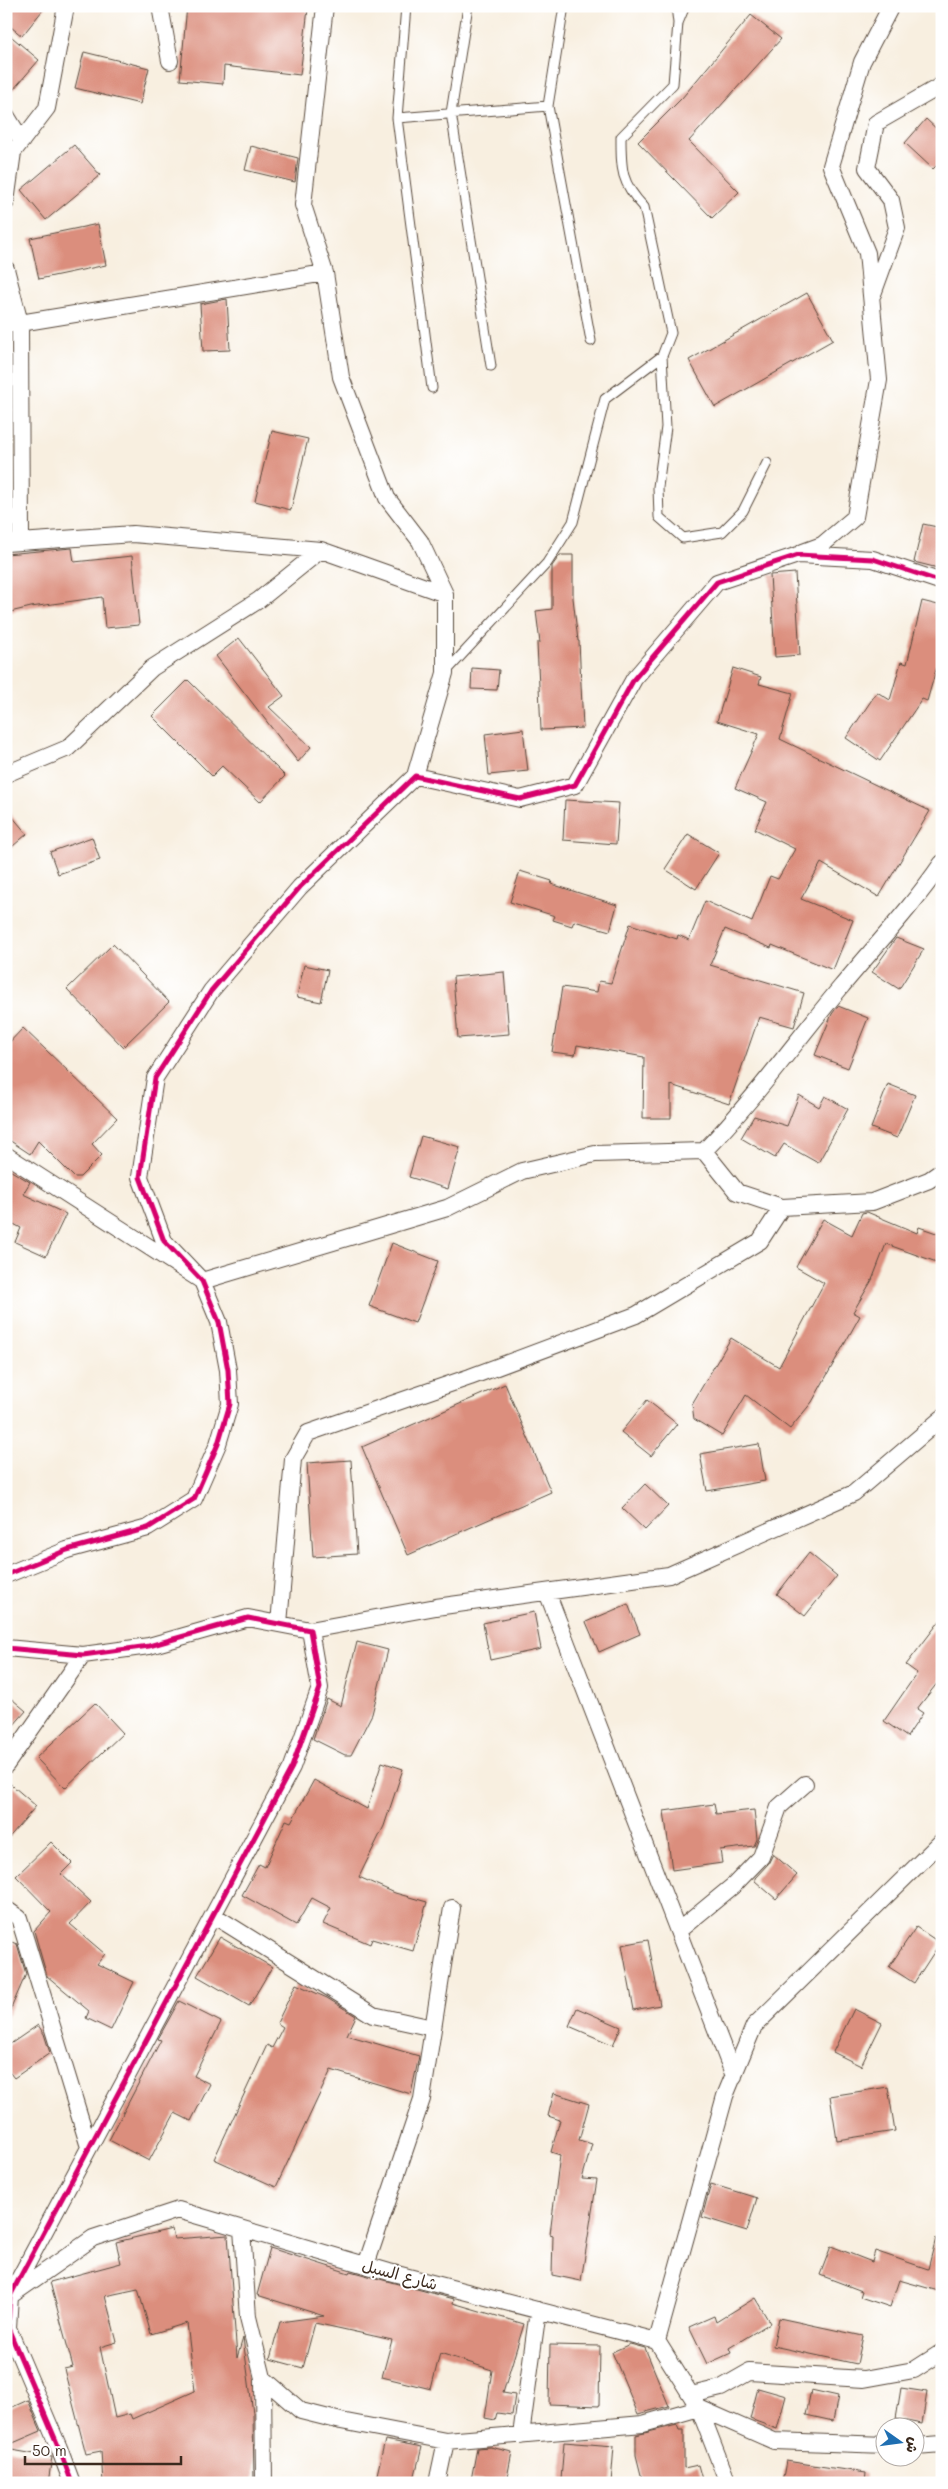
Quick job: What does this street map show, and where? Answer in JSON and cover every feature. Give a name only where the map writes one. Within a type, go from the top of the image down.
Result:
[{"type":"street","points":[[6,202],[13,152],[47,108],[66,6]]},
{"type":"street","points":[[160,6],[170,61]]},
{"type":"street","points":[[6,1575],[67,1550],[148,1528],[194,1499],[218,1444],[230,1404],[228,1370],[219,1322],[202,1281],[164,1241],[140,1178],[155,1078],[211,991],[300,887],[415,776],[445,673],[445,594],[420,541],[387,498],[340,377],[325,273],[303,205],[325,6]]},
{"type":"street","points":[[415,776],[520,799],[574,785],[634,679],[717,582],[822,545],[855,517],[878,380],[867,253],[832,166],[862,62],[891,6]]},
{"type":"street","points":[[871,299],[897,228],[891,200],[867,168],[876,123],[942,85]]},
{"type":"street","points":[[6,115],[22,141]]},
{"type":"street","points":[[6,269],[13,323],[14,542],[133,534],[320,550],[445,594]]},
{"type":"street","points":[[13,323],[325,273]]},
{"type":"street","points":[[6,774],[68,748],[152,668],[259,600],[320,550]]},
{"type":"street","points":[[717,582],[798,555],[873,559],[942,582]]},
{"type":"street","points":[[6,1155],[202,1281],[447,1208],[522,1171],[595,1154],[704,1150],[734,1120],[840,988],[924,890],[942,863]]},
{"type":"street","points":[[704,1150],[737,1192],[782,1207],[872,1202],[930,1180],[942,1172]]},
{"type":"street","points":[[279,1624],[293,1460],[308,1433],[470,1377],[636,1314],[760,1241],[782,1207]]},
{"type":"street","points":[[6,1648],[83,1655],[149,1646],[248,1618],[310,1630],[436,1607],[669,1576],[854,1492],[942,1418]]},
{"type":"street","points":[[547,1592],[734,2076]]},
{"type":"street","points":[[72,2483],[8,2328],[8,2296],[292,1767],[320,1688],[310,1630]]},
{"type":"street","points":[[6,1765],[83,1655]]},
{"type":"street","points":[[678,1931],[734,1885],[761,1857],[779,1807],[805,1784]]},
{"type":"street","points":[[728,2483],[695,2402],[658,2341],[725,2096],[754,2026],[942,1841]]},
{"type":"street","points":[[366,2265],[422,2100],[452,1908]]},
{"type":"street","points":[[6,1909],[20,1918],[89,2147]]},
{"type":"street","points":[[213,1916],[373,2015],[433,2028]]},
{"type":"street","name":"شارع السبل","points":[[8,2296],[94,2238],[178,2210],[366,2265],[658,2341]]},
{"type":"street","points":[[242,2229],[248,2317],[263,2378],[264,2483]]},
{"type":"street","points":[[521,2435],[538,2310]]},
{"type":"street","points":[[263,2378],[301,2411],[341,2421],[446,2441],[643,2424],[695,2402],[749,2372],[864,2379],[914,2370],[942,2352]]},
{"type":"street","points":[[695,2402],[774,2441],[876,2445]]},
{"type":"street","points":[[436,2483],[446,2441]]},
{"type":"street","points":[[926,2445],[942,2444]]},
{"type":"lane","points":[[406,6],[397,118],[432,388]]},
{"type":"lane","points":[[468,6],[451,113],[491,366]]},
{"type":"lane","points":[[564,6],[548,106],[591,341]]},
{"type":"lane","points":[[676,6],[678,23],[673,84],[621,137],[621,170],[632,194],[644,208],[671,333],[662,356],[666,427],[658,486],[659,518],[682,538],[722,532],[742,511],[768,463]]},
{"type":"lane","points":[[678,23],[685,6]]},
{"type":"lane","points":[[397,118],[548,106]]},
{"type":"lane","points":[[445,673],[547,563],[573,522],[605,399],[662,356]]},
{"type":"building","points":[[6,6],[46,6],[22,36],[6,23]]},
{"type":"building","points":[[187,6],[289,6],[308,9],[300,75],[224,66],[223,84],[180,80]]},
{"type":"building","points":[[751,15],[781,39],[689,141],[739,192],[712,218],[638,142],[682,98]]},
{"type":"building","points":[[6,32],[39,60],[6,98]]},
{"type":"building","points":[[84,52],[149,68],[140,104],[75,88]]},
{"type":"building","points":[[926,119],[942,134],[942,160],[933,169],[905,143]]},
{"type":"building","points":[[74,145],[100,175],[46,220],[21,190]]},
{"type":"building","points":[[251,146],[298,158],[295,182],[245,170]]},
{"type":"building","points":[[98,224],[106,265],[39,279],[30,238]]},
{"type":"building","points":[[807,293],[833,340],[715,407],[689,360]]},
{"type":"building","points":[[227,299],[230,350],[203,351],[200,304]]},
{"type":"building","points":[[272,431],[308,439],[291,510],[255,501]]},
{"type":"building","points":[[923,524],[942,528],[942,569],[914,562]]},
{"type":"building","points":[[72,548],[74,562],[132,556],[139,625],[105,628],[102,597],[31,607],[6,613],[6,554]]},
{"type":"building","points":[[560,555],[573,555],[573,598],[579,641],[583,728],[541,730],[537,643],[540,643],[536,611],[552,609],[552,566]]},
{"type":"building","points":[[795,573],[800,655],[775,657],[770,575]]},
{"type":"building","points":[[922,601],[942,606],[942,649],[927,701],[922,699],[880,761],[846,738],[877,692],[890,700],[901,662],[907,664]]},
{"type":"building","points":[[239,638],[284,696],[269,707],[311,747],[298,762],[216,656]]},
{"type":"building","points":[[472,668],[499,670],[497,690],[471,689]]},
{"type":"building","points":[[733,668],[761,677],[759,684],[793,693],[780,739],[930,811],[879,897],[821,863],[801,899],[853,920],[833,970],[772,945],[771,948],[725,929],[710,965],[804,993],[794,1027],[759,1017],[729,1104],[671,1085],[671,1118],[643,1118],[644,1057],[577,1045],[575,1055],[552,1052],[562,987],[597,992],[599,981],[611,983],[630,924],[677,939],[678,935],[689,940],[705,901],[752,922],[770,876],[778,879],[795,849],[755,829],[767,802],[735,788],[759,734],[717,721]]},
{"type":"building","points":[[188,680],[285,776],[260,802],[222,766],[212,776],[152,716]]},
{"type":"building","points":[[523,729],[528,771],[489,775],[485,734]]},
{"type":"building","points":[[565,800],[619,803],[616,844],[563,840]]},
{"type":"building","points":[[6,809],[27,834],[6,852]]},
{"type":"building","points":[[688,834],[719,853],[696,889],[665,869]]},
{"type":"building","points":[[92,837],[100,860],[58,874],[50,852]]},
{"type":"building","points":[[520,871],[552,881],[551,884],[617,905],[610,931],[574,921],[572,926],[553,920],[555,916],[510,902]]},
{"type":"building","points":[[896,938],[924,949],[899,989],[872,972]]},
{"type":"building","points":[[113,944],[169,1002],[123,1047],[67,989]]},
{"type":"building","points":[[304,965],[328,970],[321,1002],[297,997]]},
{"type":"building","points":[[504,972],[509,1034],[458,1038],[453,977]]},
{"type":"building","points":[[838,1006],[868,1018],[848,1068],[815,1055],[832,1014]]},
{"type":"building","points":[[23,1028],[117,1118],[92,1144],[102,1155],[80,1177],[74,1177],[38,1141],[30,1154],[6,1138],[6,1046]]},
{"type":"building","points":[[888,1084],[915,1095],[897,1138],[871,1128]]},
{"type":"building","points":[[799,1095],[819,1107],[825,1096],[848,1109],[818,1163],[784,1144],[775,1158],[741,1138],[754,1116],[787,1126]]},
{"type":"building","points":[[421,1136],[460,1147],[448,1189],[409,1177]]},
{"type":"building","points":[[6,1168],[30,1182],[23,1194],[66,1214],[46,1256],[15,1242],[21,1228],[10,1222],[6,1229]]},
{"type":"building","points":[[867,1212],[917,1233],[919,1227],[942,1235],[942,1264],[886,1244],[872,1280],[853,1312],[860,1316],[812,1402],[790,1429],[746,1395],[722,1436],[694,1419],[692,1404],[731,1338],[779,1367],[824,1283],[796,1267],[823,1219],[852,1235],[862,1213]]},
{"type":"building","points":[[392,1243],[438,1261],[415,1323],[369,1306]]},
{"type":"building","points":[[505,1384],[551,1492],[408,1555],[362,1447]]},
{"type":"building","points":[[647,1400],[677,1424],[651,1456],[621,1432]]},
{"type":"building","points":[[759,1444],[765,1481],[707,1491],[700,1454]]},
{"type":"building","points":[[351,1460],[357,1554],[313,1557],[307,1463]]},
{"type":"building","points":[[645,1484],[668,1506],[645,1530],[622,1508]]},
{"type":"building","points":[[809,1553],[837,1576],[805,1616],[777,1594]]},
{"type":"building","points":[[628,1604],[640,1634],[599,1652],[586,1622]]},
{"type":"building","points":[[534,1612],[541,1649],[490,1660],[483,1623]]},
{"type":"building","points":[[942,1618],[942,1677],[917,1709],[923,1713],[907,1737],[884,1721],[917,1673],[906,1665]]},
{"type":"building","points":[[357,1642],[388,1650],[372,1714],[351,1755],[345,1755],[313,1739],[327,1699],[341,1706]]},
{"type":"building","points":[[6,1694],[26,1711],[6,1734]]},
{"type":"building","points":[[95,1703],[123,1733],[65,1788],[36,1758]]},
{"type":"building","points":[[382,1762],[403,1769],[384,1826],[359,1877],[395,1893],[427,1902],[413,1951],[372,1939],[370,1944],[323,1924],[331,1908],[312,1898],[296,1925],[242,1895],[259,1864],[265,1867],[286,1820],[291,1822],[314,1780],[367,1809]]},
{"type":"building","points":[[6,1780],[36,1806],[6,1841]]},
{"type":"building","points":[[714,1804],[716,1814],[754,1810],[757,1839],[754,1846],[720,1850],[722,1863],[672,1870],[664,1811]]},
{"type":"building","points":[[51,1842],[72,1863],[61,1874],[91,1902],[70,1924],[105,1954],[97,1964],[134,1982],[111,2030],[86,2018],[89,2011],[47,1976],[34,1931],[51,1912],[16,1876]]},
{"type":"building","points":[[773,1854],[797,1875],[776,1899],[755,1881],[755,1878],[768,1864]]},
{"type":"building","points":[[916,1927],[940,1943],[914,1983],[889,1967]]},
{"type":"building","points":[[220,1937],[272,1967],[249,2006],[197,1976]]},
{"type":"building","points":[[6,1940],[17,1944],[26,1974],[6,2020]]},
{"type":"building","points":[[648,1940],[660,2005],[634,2010],[622,1945]]},
{"type":"building","points":[[296,1984],[327,1998],[356,2016],[347,2035],[419,2056],[411,2094],[331,2070],[276,2187],[214,2159],[267,2045],[272,2048],[283,2027],[277,2023]]},
{"type":"building","points":[[179,2001],[221,2022],[194,2076],[210,2084],[191,2121],[175,2113],[149,2161],[109,2140],[161,2040],[158,2039]]},
{"type":"building","points":[[577,2008],[621,2027],[613,2045],[569,2026]]},
{"type":"building","points":[[854,2009],[882,2023],[861,2066],[833,2052]]},
{"type":"building","points":[[38,2025],[44,2034],[50,2053],[14,2078],[6,2068],[6,2047]]},
{"type":"building","points":[[888,2087],[895,2131],[837,2140],[830,2096]]},
{"type":"building","points":[[554,2093],[589,2104],[579,2140],[592,2144],[582,2179],[597,2180],[581,2281],[552,2275],[553,2235],[550,2234],[560,2155],[551,2152],[560,2120],[548,2116]]},
{"type":"building","points":[[711,2184],[757,2198],[747,2231],[702,2217]]},
{"type":"building","points":[[172,2229],[174,2239],[228,2235],[237,2358],[243,2338],[253,2413],[254,2483],[103,2483],[101,2451],[86,2454],[64,2369],[73,2367],[50,2282],[121,2263],[116,2242]],"holes":[[[138,2289],[151,2334],[187,2323],[195,2391],[132,2419],[130,2414],[115,2418],[100,2347],[117,2342],[105,2296]]]},
{"type":"building","points":[[936,2238],[942,2238],[942,2292],[899,2280],[890,2307],[860,2297],[862,2291],[820,2275],[831,2246],[872,2262],[875,2251],[928,2269]]},
{"type":"building","points":[[270,2248],[349,2273],[350,2271],[454,2299],[453,2303],[524,2324],[503,2393],[515,2395],[512,2415],[497,2413],[495,2420],[485,2418],[492,2370],[440,2353],[431,2389],[382,2377],[392,2340],[315,2323],[303,2368],[270,2359],[280,2322],[324,2316],[257,2295]]},
{"type":"building","points":[[755,2298],[770,2323],[729,2348],[731,2353],[707,2364],[689,2327],[714,2316],[716,2322]]},
{"type":"building","points":[[779,2318],[863,2336],[857,2364],[773,2346]]},
{"type":"building","points":[[630,2344],[645,2348],[669,2406],[638,2414],[612,2352]]},
{"type":"building","points":[[550,2345],[600,2346],[599,2406],[549,2404]]},
{"type":"building","points":[[758,2388],[786,2396],[777,2429],[750,2419]]},
{"type":"building","points":[[901,2388],[927,2392],[923,2416],[896,2416]]},
{"type":"building","points":[[811,2390],[838,2396],[833,2421],[806,2415]]},
{"type":"building","points":[[28,2400],[41,2431],[6,2446],[6,2410]]},
{"type":"building","points":[[677,2425],[679,2430],[684,2430],[684,2468],[698,2465],[703,2483],[643,2483],[636,2455],[636,2435]]},
{"type":"building","points":[[385,2440],[422,2447],[413,2483],[375,2483]]},
{"type":"building","points":[[564,2442],[614,2446],[611,2483],[561,2480]]},
{"type":"building","points":[[490,2447],[512,2452],[506,2483],[471,2480],[477,2448]]},
{"type":"building","points":[[6,2449],[52,2457],[48,2483],[6,2483]]},
{"type":"building","points":[[786,2461],[866,2473],[865,2483],[782,2483]]},
{"type":"cycle path","points":[[6,1575],[67,1550],[148,1528],[194,1499],[218,1444],[230,1404],[228,1370],[219,1322],[202,1281],[164,1241],[140,1177],[155,1078],[211,991],[300,887],[415,776],[520,799],[575,785],[634,679],[717,582],[798,555],[873,559],[942,582]]},
{"type":"cycle path","points":[[6,1648],[83,1655],[149,1646],[248,1618],[310,1630],[320,1688],[292,1767],[10,2296],[8,2328],[72,2483]]}]
